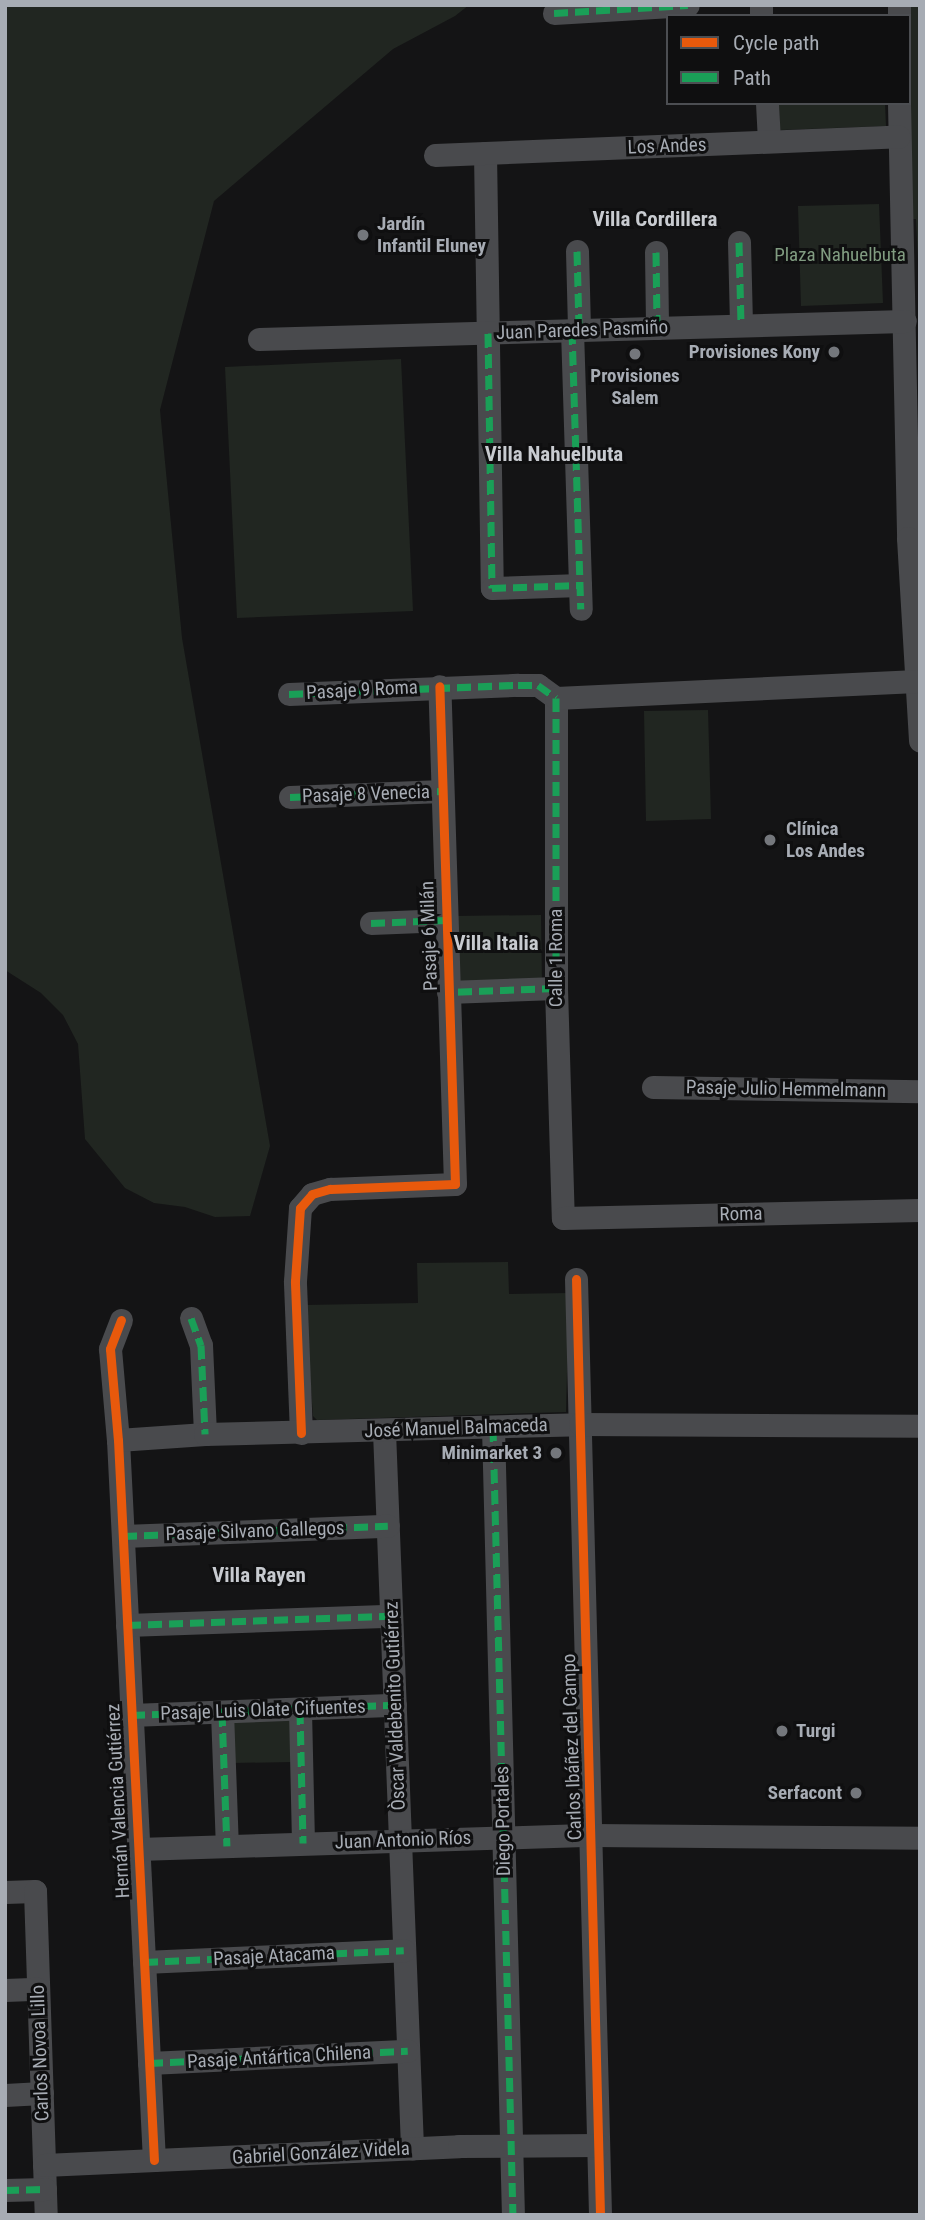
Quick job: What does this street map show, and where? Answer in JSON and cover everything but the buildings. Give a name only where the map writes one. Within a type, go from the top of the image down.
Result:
[{"type":"street","points":[[554,13],[688,5]]},
{"type":"street","points":[[766,105],[769,141]]},
{"type":"street","points":[[899,105],[920,741]]},
{"type":"street","name":"Los Andes","points":[[435,155],[899,136]]},
{"type":"street","points":[[485,153],[492,588],[580,585]]},
{"type":"street","points":[[739,242],[741,326]]},
{"type":"street","points":[[577,251],[581,609]]},
{"type":"street","points":[[656,252],[657,328]]},
{"type":"street","name":"Juan Paredes Pasmiño","points":[[259,339],[905,321]]},
{"type":"street","points":[[556,698],[917,681]]},
{"type":"street","name":"Pasaje 9 Roma","points":[[289,694],[439,686],[538,685],[556,698]]},
{"type":"street","name":"Pasaje 6 Milán","points":[[301,1433],[295,1281],[297,1216],[300,1208],[312,1194],[330,1189],[455,1184],[439,686]]},
{"type":"street","name":"Calle 1 Roma","points":[[556,698],[556,988],[563,1218]]},
{"type":"street","name":"Pasaje 8 Venecia","points":[[290,797],[442,791]]},
{"type":"street","points":[[371,923],[446,920]]},
{"type":"street","points":[[448,992],[556,988]]},
{"type":"street","name":"Pasaje Julio Hemmelmann","points":[[653,1087],[920,1091]]},
{"type":"street","name":"Roma","points":[[563,1218],[920,1210]]},
{"type":"street","name":"Carlos Ibáñez del Campo","points":[[576,1279],[600,2215]]},
{"type":"street","points":[[191,1318],[201,1345],[205,1434]]},
{"type":"street","name":"Hernán Valencia Gutiérrez","points":[[121,1320],[110,1349],[118,1440],[154,2160]]},
{"type":"street","name":"José Manuel Balmaceda","points":[[118,1440],[205,1434],[580,1424],[920,1426]]},
{"type":"street","name":"Diego Portales","points":[[493,1427],[513,2215]]},
{"type":"street","name":"Òscar Valdebenito Gutiérrez","points":[[384,1431],[412,2148]]},
{"type":"street","name":"Pasaje Silvano Gallegos","points":[[123,1536],[387,1526]]},
{"type":"street","points":[[127,1625],[391,1616]]},
{"type":"street","name":"Pasaje Luis Olate Cifuentes","points":[[131,1715],[395,1705]]},
{"type":"street","points":[[300,1710],[303,1843]]},
{"type":"street","points":[[222,1712],[227,1846]]},
{"type":"street","name":"Juan Antonio Ríos","points":[[138,1849],[504,1836],[920,1838]]},
{"type":"street","name":"Carlos Novoa Lillo","points":[[5,1892],[35,1891],[46,2215]]},
{"type":"street","name":"Pasaje Atacama","points":[[144,1962],[404,1950]]},
{"type":"street","points":[[5,1990],[38,1989]]},
{"type":"street","name":"Pasaje Antártica Chilena","points":[[149,2063],[408,2051]]},
{"type":"street","points":[[5,2095],[42,2094]]},
{"type":"street","name":"Gabriel González Videla","points":[[44,2165],[412,2148],[598,2145]]},
{"type":"street","points":[[5,2190],[45,2189]]},
{"type":"green space","points":[[5,5],[469,5],[455,16],[393,49],[214,201],[160,410],[182,638],[270,1146],[250,1216],[215,1217],[185,1207],[154,1203],[125,1188],[85,1139],[78,1044],[63,1015],[41,993],[5,970]]},
{"type":"green space","points":[[906,5],[920,5],[920,303],[916,219],[910,219],[911,14],[908,14]]},
{"type":"green space","points":[[779,105],[885,105],[886,126],[780,130]]},
{"type":"green space","name":"Plaza Nahuelbuta","points":[[879,204],[883,303],[801,306],[798,206]]},
{"type":"green space","points":[[401,359],[413,611],[237,618],[225,367]]},
{"type":"green space","points":[[708,710],[711,819],[646,821],[644,711]]},
{"type":"green space","points":[[541,915],[542,985],[455,986],[454,916]]},
{"type":"green space","points":[[508,1262],[509,1294],[569,1293],[566,1412],[317,1420],[313,1416],[305,1305],[418,1303],[417,1263]]},
{"type":"green space","points":[[292,1718],[293,1762],[232,1763],[231,1719]]},
{"type":"marked path","points":[[554,13],[688,5]]},
{"type":"marked path","points":[[739,242],[741,325]]},
{"type":"marked path","points":[[577,251],[579,330]]},
{"type":"marked path","points":[[656,252],[657,328]]},
{"type":"marked path","points":[[572,330],[581,609]]},
{"type":"marked path","points":[[488,333],[492,588],[580,585]]},
{"type":"marked path","points":[[289,694],[538,685],[556,698],[556,988],[448,992]]},
{"type":"marked path","points":[[290,797],[442,791]]},
{"type":"marked path","points":[[371,923],[446,920]]},
{"type":"marked path","points":[[191,1318],[201,1345],[205,1434]]},
{"type":"marked path","points":[[493,1427],[513,2215]]},
{"type":"marked path","points":[[123,1536],[388,1526]]},
{"type":"marked path","points":[[127,1625],[391,1616]]},
{"type":"marked path","points":[[131,1715],[395,1705]]},
{"type":"marked path","points":[[300,1710],[303,1843]]},
{"type":"marked path","points":[[222,1712],[227,1846]]},
{"type":"marked path","points":[[144,1962],[404,1950]]},
{"type":"marked path","points":[[149,2063],[408,2051]]},
{"type":"marked path","points":[[5,2190],[45,2189]]},
{"type":"cycle path","points":[[301,1433],[295,1281],[300,1208],[312,1194],[330,1189],[455,1184],[439,686]]},
{"type":"cycle path","points":[[576,1279],[600,2215]]},
{"type":"cycle path","points":[[121,1320],[110,1349],[118,1440],[154,2160]]},
{"type":"place","name":"Jardín Infantil Eluney","points":[[363,235]]},
{"type":"place","name":"Provisiones Kony","points":[[834,352]]},
{"type":"place","name":"Provisiones Salem","points":[[635,354]]},
{"type":"place","name":"Clínica Los Andes","points":[[770,840]]},
{"type":"place","name":"Minimarket 3","points":[[556,1453]]},
{"type":"place","name":"Turgi","points":[[782,1731]]},
{"type":"place","name":"Serfacont","points":[[856,1793]]},
{"type":"district","name":"Villa Cordillera","points":[[655,219]]},
{"type":"district","name":"Villa Nahuelbuta","points":[[554,454]]},
{"type":"district","name":"Villa Italia","points":[[496,943]]},
{"type":"district","name":"Villa Rayen","points":[[259,1575]]}]
